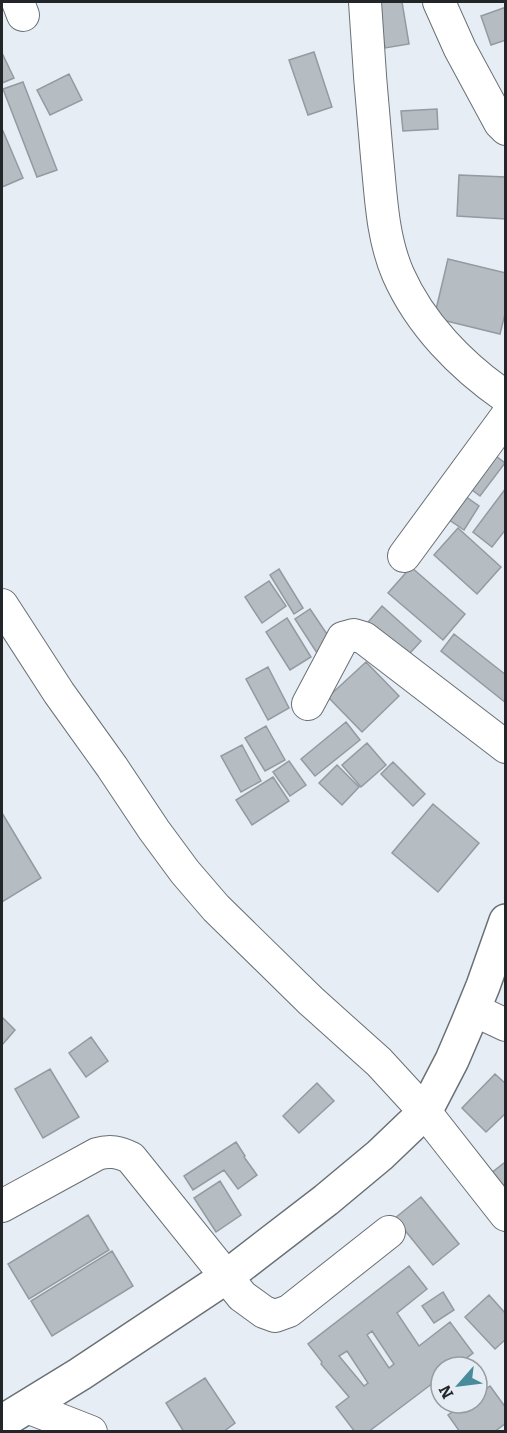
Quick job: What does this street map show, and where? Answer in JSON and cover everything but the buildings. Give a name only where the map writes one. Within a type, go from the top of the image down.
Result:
[{"type":"highway","points":[[14,1414],[80,1374],[226,1277],[380,1155],[424,1112],[452,1060],[474,1010],[506,921]]},
{"type":"street","points":[[365,2],[383,221],[398,274],[430,327],[455,356],[506,397]]},
{"type":"street","points":[[439,2],[460,49],[500,123],[506,129]]},
{"type":"street","points":[[404,556],[506,417]]},
{"type":"street","points":[[2,605],[59,693],[185,872],[216,908],[311,1001],[379,1062],[424,1112],[506,1215]]},
{"type":"street","points":[[308,704],[343,638],[354,634],[364,638],[506,747]]},
{"type":"street","points":[[474,1010],[506,1025]]},
{"type":"street","points":[[2,1206],[97,1154],[107,1151],[119,1152],[131,1158],[242,1296],[264,1312],[275,1316],[289,1311],[389,1232]]},
{"type":"street","points":[[14,1414],[91,1431]]}]
